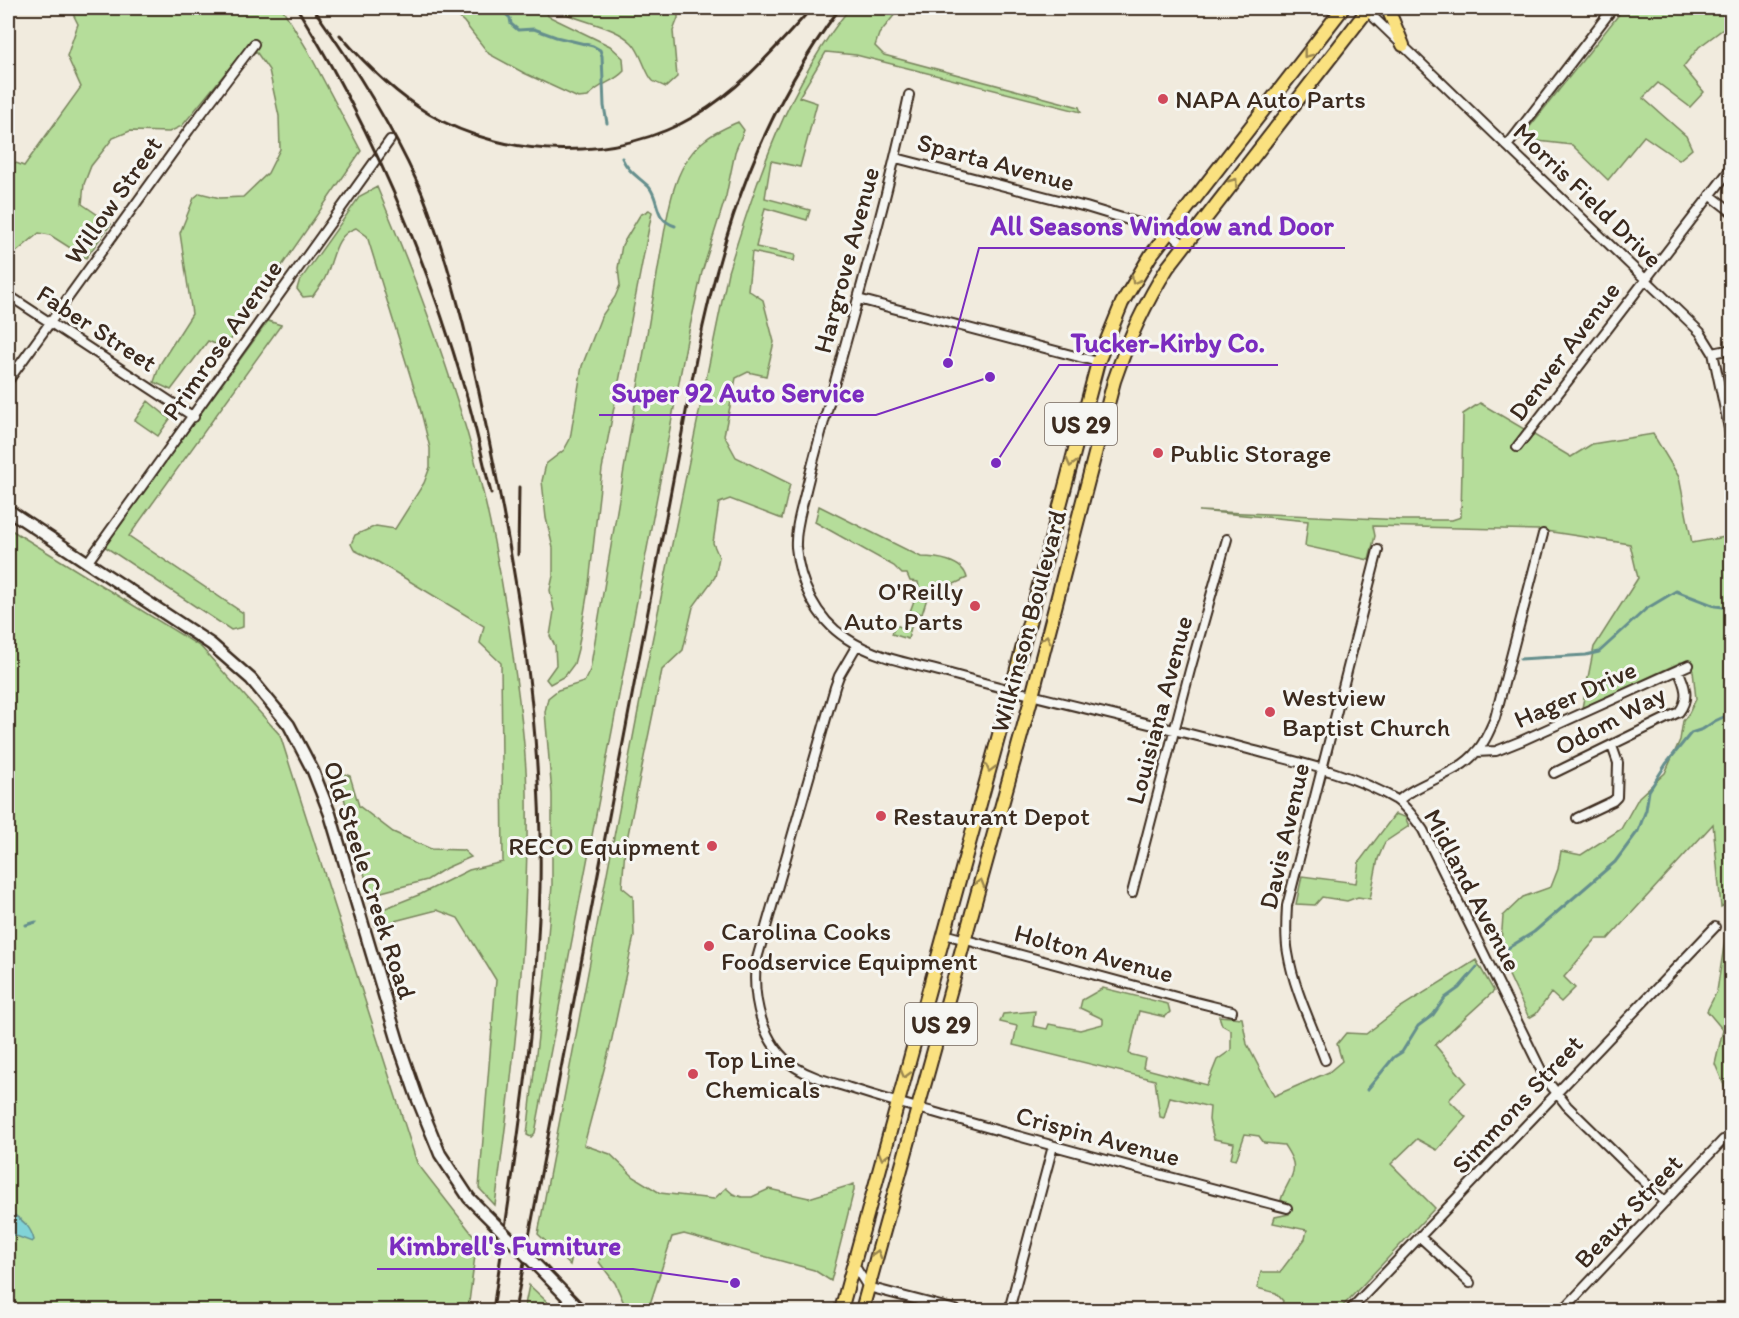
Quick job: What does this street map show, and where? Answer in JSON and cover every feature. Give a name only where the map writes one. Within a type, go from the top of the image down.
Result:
[{"type":"main road","name":"Wilkinson Boulevard","points":[[841,1311],[1011,691],[1098,362],[1122,303],[1146,262],[1342,8]]},
{"type":"main road","name":"Wilkinson Boulevard","points":[[862,1311],[1032,696],[1114,381],[1127,343],[1141,312],[1168,267],[1367,8]]},
{"type":"main road","points":[[1390,8],[1390,14],[1403,45]]},
{"type":"main road","name":"Old Steele Creek Road","points":[[8,510],[220,651],[262,691],[289,725],[313,771],[330,814],[399,1044],[440,1154],[469,1198],[580,1311]]},
{"type":"street","name":"Morris Field Drive","points":[[1367,8],[1700,332],[1713,353],[1731,443]]},
{"type":"street","points":[[1507,146],[1613,8]]},
{"type":"street","name":"Willow Street","points":[[8,381],[254,44]]},
{"type":"street","name":"Hargrove Avenue","points":[[909,95],[896,158],[818,443],[799,521],[796,545],[800,568],[814,604],[826,621],[844,638],[886,657],[1011,691]]},
{"type":"street","name":"Primrose Avenue","points":[[87,563],[194,417],[390,140]]},
{"type":"street","name":"Sparta Avenue","points":[[896,158],[1086,207],[1168,232],[1185,245]]},
{"type":"street","name":"Denver Avenue","points":[[1518,447],[1731,167]]},
{"type":"street","points":[[1710,195],[1731,212]]},
{"type":"street","name":"Faber Street","points":[[8,295],[194,417]]},
{"type":"street","points":[[858,299],[1098,362]]},
{"type":"street","points":[[1713,353],[1731,349]]},
{"type":"street","points":[[1398,801],[1417,787],[1459,767],[1476,752],[1489,733],[1495,718],[1543,534]]},
{"type":"street","name":"Louisiana Avenue","points":[[1132,893],[1227,538]]},
{"type":"street","name":"Davis Avenue","points":[[1325,1060],[1291,967],[1286,930],[1289,894],[1378,550]]},
{"type":"street","name":"Crispin Avenue","points":[[856,645],[835,687],[756,962],[754,981],[757,1003],[768,1035],[779,1052],[794,1066],[812,1077],[897,1103],[1287,1208]]},
{"type":"street","name":"Hager Drive","points":[[1476,752],[1496,751],[1521,741],[1689,665]]},
{"type":"street","name":"Odom Way","points":[[1554,773],[1677,714],[1686,696],[1678,670]]},
{"type":"street","name":"Midland Avenue","points":[[1011,691],[1174,730],[1322,770],[1376,789],[1398,801],[1423,830],[1545,1078],[1557,1093],[1665,1202]]},
{"type":"street","points":[[1577,818],[1617,797],[1618,763],[1612,746]]},
{"type":"street","name":"Simmons Street","points":[[1350,1311],[1715,927]]},
{"type":"street","name":"Holton Avenue","points":[[944,934],[1232,1011]]},
{"type":"street","name":"Beaux Street","points":[[1563,1311],[1723,1140]]},
{"type":"street","points":[[1009,1311],[1053,1146]]},
{"type":"street","points":[[1420,1237],[1470,1283]]},
{"type":"street","points":[[854,1265],[868,1287],[956,1311]]},
{"type":"green space","points":[[70,8],[282,8],[307,49],[361,151],[225,348],[208,341],[171,390],[154,382],[160,364],[192,314],[180,233],[194,198],[200,193],[220,198],[243,197],[268,173],[280,149],[279,116],[269,70],[257,53],[244,50],[182,126],[169,132],[130,131],[113,138],[91,166],[84,184],[82,204],[111,224],[86,258],[50,235],[39,233],[8,259],[8,160],[24,166],[81,87],[67,56],[78,24]]},
{"type":"green space","points":[[449,8],[546,8],[548,16],[610,46],[623,58],[624,71],[597,88],[588,97],[578,98],[489,54],[464,22]]},
{"type":"green space","points":[[555,8],[678,8],[678,18],[673,31],[677,77],[666,87],[654,82],[635,47],[624,37]]},
{"type":"green space","points":[[850,8],[900,8],[879,34],[875,46],[884,55],[1079,107],[1081,112],[856,55],[826,52],[799,97],[817,103],[800,167],[771,161],[765,198],[810,210],[807,220],[765,208],[756,247],[795,255],[794,261],[752,252],[748,290],[763,300],[774,342],[766,376],[748,372],[736,378],[724,435],[736,457],[790,484],[782,519],[730,499],[719,503],[713,543],[719,557],[715,577],[693,607],[683,650],[662,670],[625,849],[622,887],[633,896],[634,936],[611,1043],[584,1145],[610,1154],[634,1177],[660,1193],[714,1199],[726,1188],[742,1197],[752,1197],[769,1189],[809,1198],[854,1184],[854,1190],[831,1281],[814,1270],[684,1234],[672,1237],[648,1310],[627,1310],[615,1283],[599,1262],[601,1253],[574,1247],[570,1265],[538,1234],[643,685],[728,272],[763,168],[792,100],[828,37]]},
{"type":"green space","points":[[1624,8],[1731,8],[1731,30],[1726,27],[1699,47],[1683,67],[1704,92],[1690,107],[1658,83],[1643,98],[1686,136],[1692,149],[1679,160],[1644,136],[1608,180],[1572,145],[1520,139]]},
{"type":"green space","points":[[738,122],[744,130],[735,152],[726,196],[702,272],[687,340],[535,1133],[531,1137],[527,1135],[552,885],[552,794],[545,712],[548,698],[558,690],[584,682],[590,670],[673,191],[678,176],[694,150],[705,140]]},
{"type":"green space","points":[[377,187],[437,339],[475,460],[501,576],[520,712],[527,793],[526,896],[514,1051],[495,1205],[479,1188],[496,980],[458,918],[437,910],[375,926],[373,913],[421,894],[469,870],[503,862],[501,663],[480,643],[484,626],[354,550],[351,544],[355,535],[376,526],[395,529],[424,483],[430,467],[430,448],[419,404],[367,236],[356,228],[343,237],[338,243],[324,280],[313,296],[303,297],[297,289],[299,282],[360,196]]},
{"type":"green space","points":[[649,210],[652,212],[602,469],[589,584],[578,649],[574,664],[565,676],[550,684],[546,679],[556,665],[555,646],[550,636],[554,611],[550,590],[553,576],[553,548],[546,518],[542,481],[546,464],[564,450],[570,439],[582,366],[601,317],[615,297],[620,285],[618,268],[622,245],[640,215]]},
{"type":"green space","points":[[268,321],[281,325],[129,536],[243,613],[243,627],[231,630],[104,546]]},
{"type":"green space","points":[[148,401],[170,419],[158,436],[135,420]]},
{"type":"green space","points":[[1480,403],[1571,457],[1592,444],[1653,434],[1679,477],[1692,543],[1731,536],[1731,905],[1726,904],[1721,907],[1713,824],[1608,939],[1596,939],[1564,977],[1575,988],[1561,1002],[1551,993],[1536,1014],[1529,1018],[1500,956],[1503,916],[1523,897],[1551,887],[1558,869],[1561,851],[1581,855],[1621,829],[1639,797],[1665,773],[1680,740],[1683,721],[1696,699],[1693,671],[1681,662],[1582,708],[1594,647],[1638,578],[1630,544],[1539,530],[1373,526],[1375,536],[1369,560],[1305,546],[1308,521],[1199,511],[1403,520],[1452,520],[1461,517],[1463,414]]},
{"type":"green space","points":[[819,506],[921,557],[955,563],[967,578],[952,585],[944,583],[938,588],[933,587],[922,614],[915,612],[908,639],[892,634],[895,625],[904,628],[919,587],[918,582],[910,581],[907,574],[902,574],[894,566],[815,522]]},
{"type":"green space","points":[[8,528],[201,647],[280,735],[417,1163],[477,1240],[468,1310],[8,1310]]},
{"type":"green space","points":[[342,773],[350,776],[359,806],[393,832],[431,849],[463,850],[471,857],[446,868],[427,880],[370,895],[339,779]]},
{"type":"green space","points":[[1395,814],[1405,817],[1409,826],[1385,842],[1378,859],[1370,899],[1358,897],[1347,901],[1322,897],[1315,905],[1296,904],[1302,876],[1356,883],[1359,862]]},
{"type":"green space","points":[[1731,929],[1731,1102],[1715,1064],[1723,1030],[1707,1011],[1717,991],[1726,933]]},
{"type":"green space","points":[[1476,960],[1494,991],[1435,1045],[1466,1082],[1449,1100],[1466,1117],[1437,1150],[1417,1139],[1391,1164],[1435,1208],[1339,1310],[1319,1310],[1299,1306],[1297,1310],[1280,1310],[1283,1301],[1276,1293],[1257,1288],[1261,1272],[1280,1272],[1305,1239],[1307,1230],[1273,1223],[1275,1217],[1289,1214],[1291,1206],[1281,1200],[1293,1168],[1292,1158],[1284,1145],[1264,1143],[1259,1136],[1245,1134],[1236,1160],[1231,1159],[1234,1143],[1214,1139],[1209,1120],[1210,1107],[1170,1097],[1164,1118],[1160,1117],[1155,1080],[1013,1045],[1017,1026],[1000,1022],[1003,1014],[1035,1011],[1033,1026],[1047,1029],[1049,1024],[1080,1030],[1103,1024],[1103,1019],[1080,1008],[1082,1000],[1103,988],[1168,1004],[1170,1012],[1165,1017],[1139,1011],[1129,1054],[1145,1058],[1143,1068],[1207,1085],[1217,1060],[1231,1050],[1231,1030],[1222,1025],[1219,1016],[1242,1018],[1247,1044],[1274,1096],[1329,1072],[1342,1061],[1337,1044],[1346,1033],[1366,1034],[1401,1007]]},
{"type":"green space","points":[[529,1285],[556,1310],[524,1310]]},
{"type":"water","points":[[14,1215],[29,1229],[34,1240],[32,1242],[8,1233],[8,1216]]},
{"type":"waterway","points":[[499,8],[518,30],[534,29],[600,50],[607,123]]},
{"type":"waterway","points":[[622,158],[631,171],[649,187],[663,219],[675,226]]},
{"type":"waterway","points":[[1520,659],[1586,655],[1599,652],[1646,609],[1676,591],[1715,606],[1732,608]]},
{"type":"waterway","points":[[1500,953],[1534,932],[1615,862],[1638,831],[1646,810],[1649,791],[1666,764],[1691,733],[1732,713]]},
{"type":"waterway","points":[[26,925],[36,922]]},
{"type":"waterway","points":[[1367,1090],[1394,1057],[1402,1052],[1418,1026],[1433,1015],[1445,998],[1459,988],[1477,967]]},
{"type":"railway","points":[[297,8],[324,52],[372,145],[413,240],[449,338],[475,427],[491,493]]},
{"type":"railway","points":[[313,8],[356,71],[394,136],[422,193],[442,249],[479,392],[507,533],[526,649],[540,826],[538,940],[523,1099],[493,1310]]},
{"type":"railway","points":[[340,35],[392,88],[429,114],[460,129],[492,140],[527,147],[562,150],[597,148],[632,142],[664,131],[712,105],[743,80],[812,8]]},
{"type":"railway","points":[[515,1310],[707,307],[733,216],[767,130],[788,88],[840,8]]},
{"type":"railway","points":[[518,555],[519,487]]},
{"type":"place","name":"NAPA Auto Parts","points":[[1163,99]]},
{"type":"place","name":"All Seasons Window and Door","points":[[948,363]]},
{"type":"place","name":"Super 92 Auto Service","points":[[990,377]]},
{"type":"place","name":"Public Storage","points":[[1158,453]]},
{"type":"place","name":"Tucker-Kirby Co.","points":[[996,463]]},
{"type":"place","name":"O'Reilly Auto Parts","points":[[975,606]]},
{"type":"place","name":"Westview Baptist Church","points":[[1270,712]]},
{"type":"place","name":"Restaurant Depot","points":[[881,816]]},
{"type":"place","name":"RECO Equipment","points":[[712,846]]},
{"type":"place","name":"Carolina Cooks Foodservice Equipment","points":[[709,946]]},
{"type":"place","name":"Top Line Chemicals","points":[[693,1074]]},
{"type":"place","name":"Kimbrell's Furniture","points":[[735,1283]]}]
